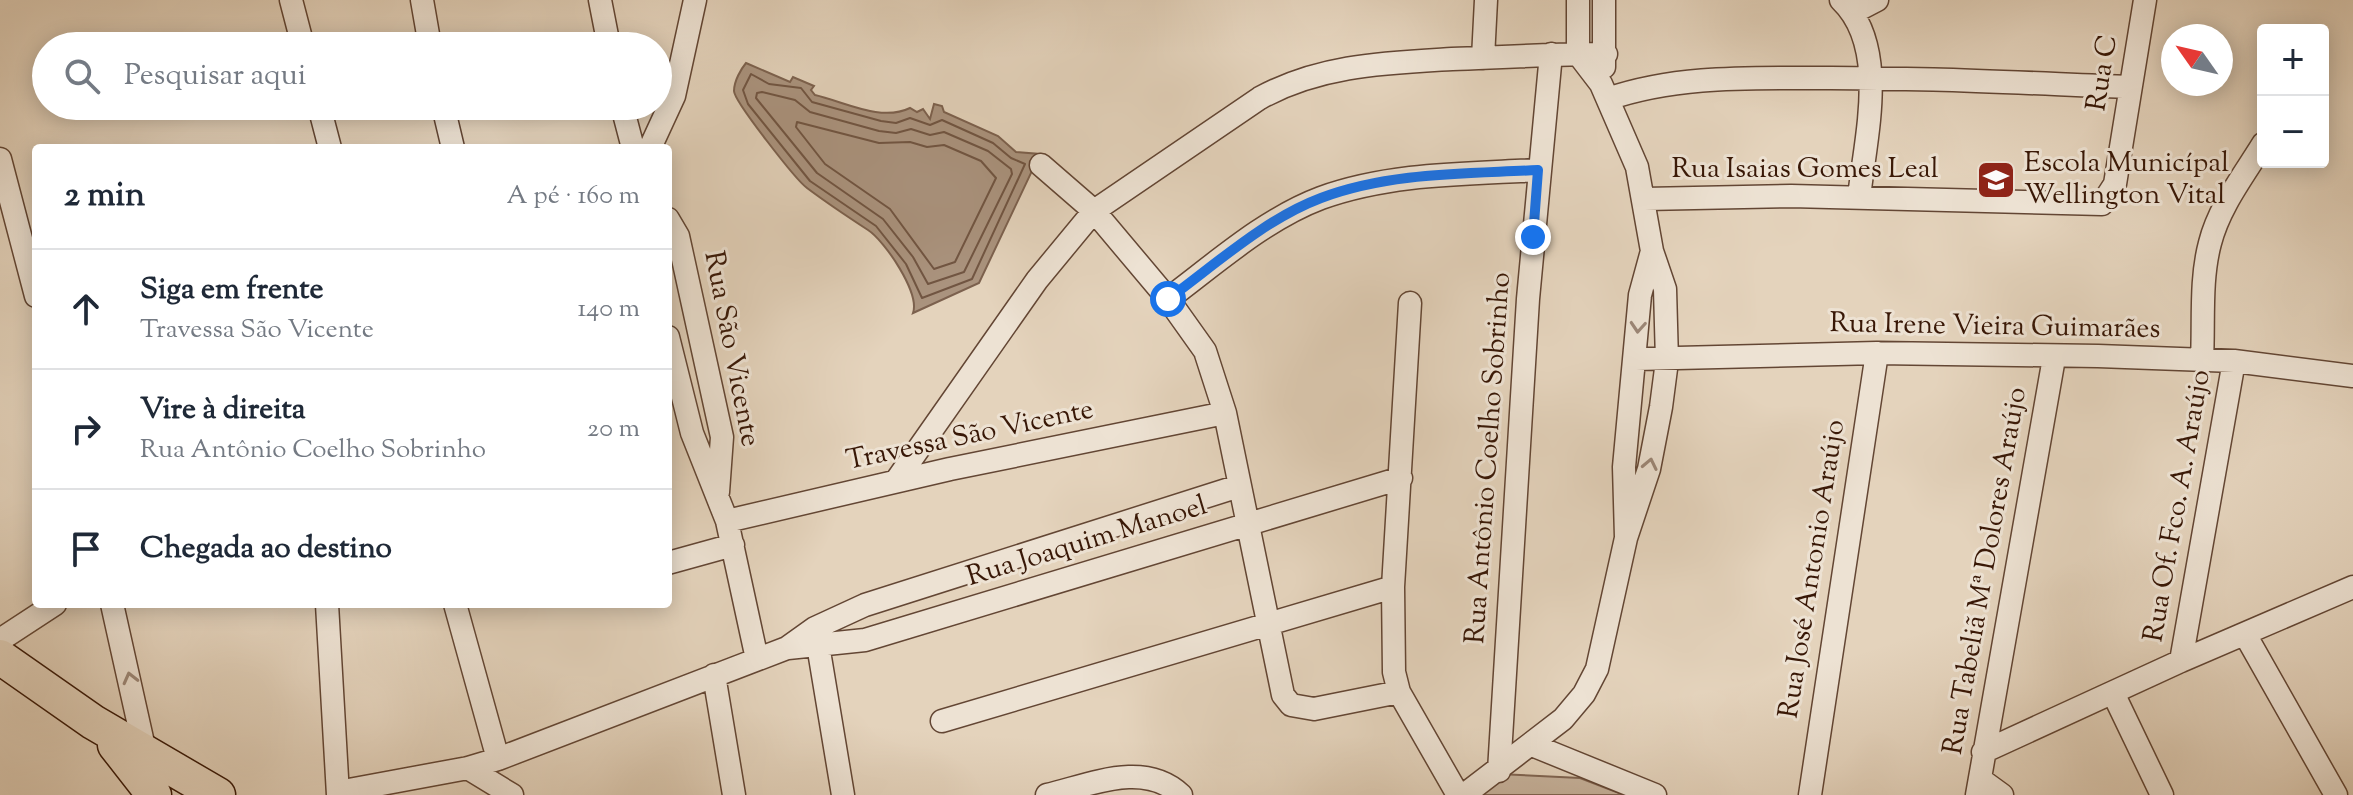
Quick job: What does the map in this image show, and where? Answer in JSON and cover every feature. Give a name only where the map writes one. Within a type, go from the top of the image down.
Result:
[{"type":"main road","points":[[0,657],[93,722],[145,752],[190,790]]},
{"type":"main road","points":[[93,722],[137,768],[154,795]]},
{"type":"street","points":[[291,0],[299,32]]},
{"type":"street","points":[[422,0],[428,32]]},
{"type":"street","points":[[600,0],[606,32]]},
{"type":"street","points":[[672,100],[695,0]]},
{"type":"street","points":[[1483,58],[1486,0]]},
{"type":"street","points":[[1410,303],[1392,645],[1399,692],[1461,795],[1499,771],[1563,719],[1584,694],[1597,669],[1626,538],[1649,469],[1667,361],[1665,289],[1652,251],[1645,199],[1637,167],[1604,91],[1578,54],[1578,0]]},
{"type":"street","points":[[1604,0],[1604,91]]},
{"type":"street","points":[[1859,198],[1871,77],[1847,6],[1877,0]]},
{"type":"street","name":"Rua C","points":[[2107,201],[2115,184],[2145,0]]},
{"type":"street","points":[[896,481],[1037,280],[1094,211],[1286,84],[1335,69],[1551,54],[1606,54]]},
{"type":"street","name":"Rua Antônio Coelho Sobrinho","points":[[1499,771],[1538,170],[1551,54]]},
{"type":"street","points":[[1604,91],[1704,80],[1871,77],[2130,87]]},
{"type":"street","points":[[323,120],[329,144]]},
{"type":"street","points":[[446,120],[452,144]]},
{"type":"street","points":[[626,120],[632,144]]},
{"type":"street","points":[[652,144],[663,120]]},
{"type":"street","points":[[2202,360],[2206,263],[2210,239],[2227,203],[2257,154]]},
{"type":"street","points":[[0,159],[32,281]]},
{"type":"street","points":[[1041,165],[1094,211],[1168,299],[1205,351],[1225,413],[1283,695],[1291,705],[1314,709],[1399,692]]},
{"type":"street","points":[[1168,299],[1260,233],[1318,199],[1362,185],[1433,175],[1538,170]]},
{"type":"street","name":"Rua Isaias Gomes Leal","points":[[1645,199],[1859,198],[2094,206],[2107,201]]},
{"type":"street","name":"Rua São Vicente","points":[[672,235],[722,437],[718,492]]},
{"type":"street","points":[[1626,538],[1622,500],[1640,295],[1652,251]]},
{"type":"street","name":"Rua São Vicente","points":[[672,353],[704,470],[718,492],[727,521],[757,659]]},
{"type":"street","name":"Rua Irene Vieira Guimarães","points":[[1636,359],[1667,361],[1877,353],[2054,358],[2098,356],[2234,361],[2353,376]]},
{"type":"street","name":"Rua José Antonio Araújo","points":[[1810,795],[1877,353]]},
{"type":"street","name":"Rua Tabeliã Mª Dolores Araújo","points":[[1978,787],[2054,358]]},
{"type":"street","name":"Rua Of. Fco. A. Araújo","points":[[2181,661],[2234,361]]},
{"type":"street","name":"Travessa São Vicente","points":[[727,521],[896,481],[1225,413]]},
{"type":"street","name":"Rua Joaquim Manoel","points":[[816,637],[865,640],[1401,478]]},
{"type":"street","name":"Rua Joaquim Manoel","points":[[338,794],[498,759],[816,637],[865,605],[1239,486]]},
{"type":"street","points":[[672,562],[733,545]]},
{"type":"street","points":[[942,721],[1393,587]]},
{"type":"street","points":[[1983,752],[2181,661],[2246,636],[2353,587]]},
{"type":"street","points":[[0,640],[49,608]]},
{"type":"street","points":[[113,608],[145,752]]},
{"type":"street","points":[[327,608],[338,794]]},
{"type":"street","points":[[456,608],[498,759]]},
{"type":"street","points":[[2246,636],[2336,795]]},
{"type":"street","points":[[816,637],[843,795]]},
{"type":"street","points":[[714,675],[734,795]]},
{"type":"street","points":[[2113,693],[2162,795]]},
{"type":"street","points":[[1532,745],[1655,795]]},
{"type":"street","points":[[468,768],[512,795]]},
{"type":"street","points":[[1047,795],[1132,775],[1153,778],[1181,795]]},
{"type":"street","points":[[1978,787],[2002,795]]},
{"type":"shaded area","points":[[1498,774],[1580,778],[1624,795],[1469,795]]},
{"type":"water","points":[[746,63],[790,82],[793,77],[814,86],[811,90],[815,95],[875,112],[899,112],[910,108],[917,112],[923,109],[930,119],[934,104],[942,106],[944,112],[998,136],[1016,152],[1040,154],[979,283],[913,313],[914,304],[906,281],[883,245],[868,230],[807,188],[744,109],[734,91],[736,79]]},
{"type":"place","name":"Escola Municípal Wellington Vital","points":[[1996,180]]},
{"type":"route","points":[[1168,299],[1273,225],[1318,199],[1362,185],[1433,175],[1538,170],[1533,237]]}]
